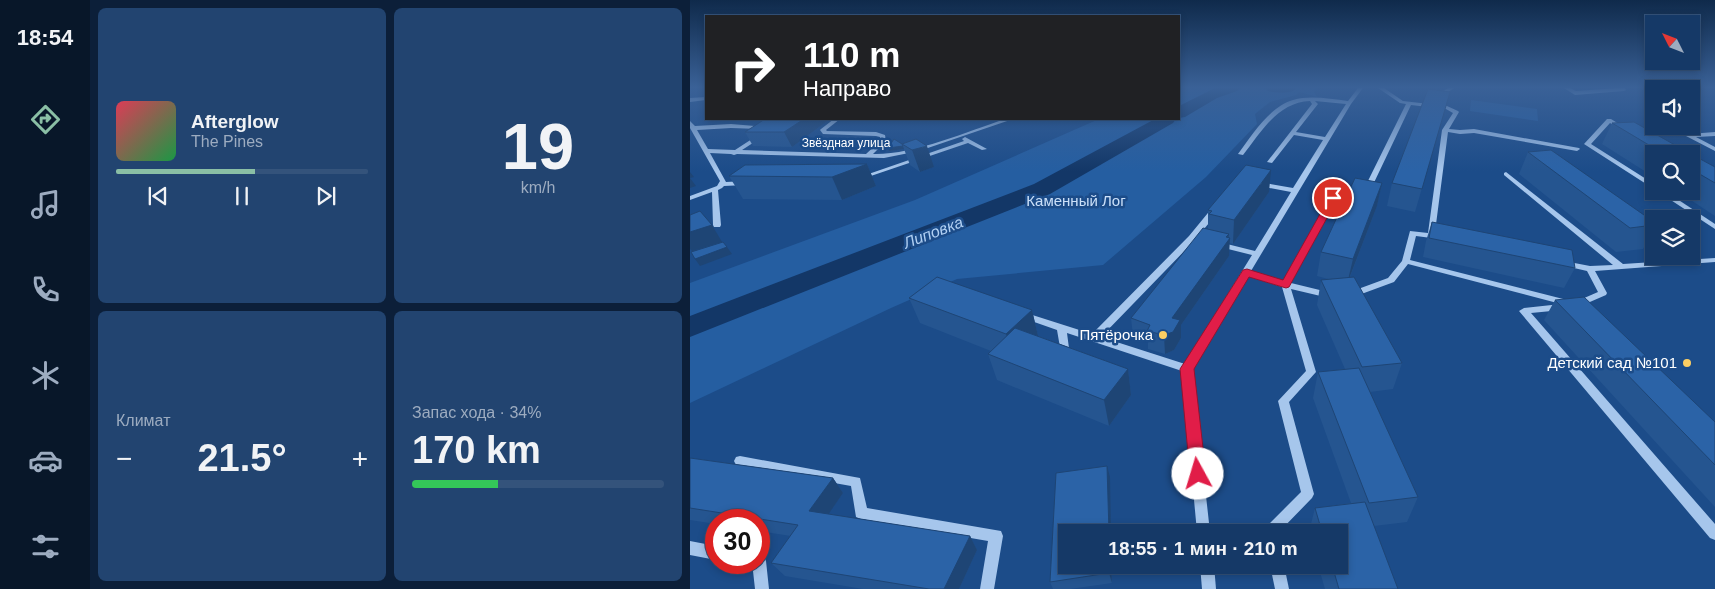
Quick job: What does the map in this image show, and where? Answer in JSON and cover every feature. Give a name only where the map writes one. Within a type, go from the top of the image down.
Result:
[{"type":"street","points":[[1270,162],[1306,115]]},
{"type":"street","points":[[1203,524],[1187,369],[1341,115]]},
{"type":"street","points":[[1430,235],[1446,130],[1454,115]]},
{"type":"street","points":[[836,120],[823,130],[825,133],[876,134],[883,136],[884,141],[868,155]]},
{"type":"street","name":"Звёздная улица","points":[[707,152],[884,156],[917,150],[1007,120]]},
{"type":"street","points":[[1634,135],[1609,120],[1587,144],[1645,181]]},
{"type":"street","points":[[691,125],[764,128],[757,138],[734,153]]},
{"type":"street","points":[[1446,130],[1474,131],[1577,149]]},
{"type":"street","points":[[1292,133],[1327,139]]},
{"type":"street","points":[[958,136],[984,150]]},
{"type":"street","points":[[1506,174],[1621,267]]},
{"type":"street","points":[[1249,182],[1296,191]]},
{"type":"street","points":[[715,190],[717,225]]},
{"type":"street","points":[[1674,200],[1715,227]]},
{"type":"street","points":[[1093,339],[1201,240],[1222,202]]},
{"type":"street","points":[[1201,240],[1258,254]]},
{"type":"street","points":[[1406,260],[1579,309]]},
{"type":"street","points":[[1590,269],[1602,293],[1579,309],[1524,311],[1715,534]]},
{"type":"street","points":[[1278,524],[1308,494],[1283,402],[1311,372],[1286,285]]},
{"type":"street","points":[[1010,310],[1187,369]]},
{"type":"street","points":[[1062,328],[1065,356],[1073,360]]},
{"type":"street","points":[[740,461],[856,482],[862,513],[996,536],[987,589]]},
{"type":"street","points":[[690,548],[705,551]]},
{"type":"street","points":[[1208,574],[1209,589]]},
{"type":"street","points":[[1279,574],[1282,589]]},
{"type":"lane","points":[[1241,154],[1274,115]]},
{"type":"lane","points":[[1286,285],[1333,198],[1367,191],[1403,115]]},
{"type":"lane","points":[[691,125],[723,181],[722,184]]},
{"type":"lane","points":[[1715,134],[1689,136],[1715,149]]},
{"type":"lane","points":[[851,181],[968,141]]},
{"type":"lane","points":[[690,198],[715,190],[722,184],[751,183]]},
{"type":"lane","points":[[1247,273],[1286,285],[1343,298],[1391,280],[1406,260],[1414,233],[1449,239]]},
{"type":"lane","points":[[1552,261],[1590,269],[1715,260]]},
{"type":"lane","points":[[760,574],[762,589]]},
{"type":"green space","name":"Каменный Лог","points":[[1180,115],[1255,115],[1257,124],[1206,177],[1103,265],[957,279],[690,403],[690,283],[915,200],[1097,120],[1180,120]]},
{"type":"green space","points":[[1501,115],[1538,115],[1538,121]]},
{"type":"building","points":[[1418,115],[1443,115],[1422,189],[1392,183]]},
{"type":"building","points":[[763,120],[802,120],[784,132],[745,132]]},
{"type":"building","points":[[1634,122],[1645,128],[1645,135],[1657,135],[1675,145],[1649,145],[1612,123]]},
{"type":"building","points":[[894,139],[902,144],[903,146],[888,148]]},
{"type":"building","points":[[916,139],[927,146],[912,150],[902,144]]},
{"type":"building","points":[[1551,150],[1645,216],[1645,226],[1630,228],[1528,152]]},
{"type":"building","points":[[1700,159],[1715,167],[1715,183],[1700,174]]},
{"type":"building","points":[[867,164],[832,177],[729,176],[745,165]]},
{"type":"building","points":[[1246,165],[1271,170],[1234,220],[1209,214],[1212,211],[1208,210]]},
{"type":"building","points":[[1355,178],[1382,183],[1353,259],[1321,252]]},
{"type":"building","points":[[700,211],[712,225],[690,232],[690,215]]},
{"type":"building","points":[[1432,222],[1572,250],[1575,268],[1429,238]]},
{"type":"building","points":[[1203,228],[1229,234],[1226,237],[1230,238],[1172,318],[1180,320],[1173,332],[1164,335],[1147,331],[1150,325],[1131,318]]},
{"type":"building","points":[[723,242],[727,247],[695,259],[691,252]]},
{"type":"building","points":[[937,277],[1032,310],[1006,334],[909,298]]},
{"type":"building","points":[[1354,277],[1402,363],[1362,367],[1321,280]]},
{"type":"building","points":[[1584,297],[1715,422],[1715,465],[1555,300]]},
{"type":"building","points":[[1015,328],[1128,369],[1104,400],[988,354]]},
{"type":"building","points":[[1359,368],[1418,497],[1369,503],[1318,372]]},
{"type":"building","points":[[690,458],[833,478],[809,511],[970,536],[944,589],[929,589],[771,563],[798,525],[770,521],[770,509],[705,510],[690,508]]},
{"type":"building","points":[[1107,466],[1109,524],[1058,524],[1058,574],[1102,574],[1050,582],[1056,473]]},
{"type":"building","points":[[1365,502],[1398,589],[1339,589],[1335,574],[1348,574],[1348,524],[1320,524],[1315,508]]},
{"type":"waterway","name":"Липовка","points":[[690,327],[1042,189],[1165,120]]},
{"type":"place","name":"Пятёрочка","points":[[1163,335]]},
{"type":"place","name":"Детский сад №101","points":[[1687,363]]},
{"type":"route","points":[[1198,474],[1187,369],[1247,273],[1286,285],[1333,198]]}]
